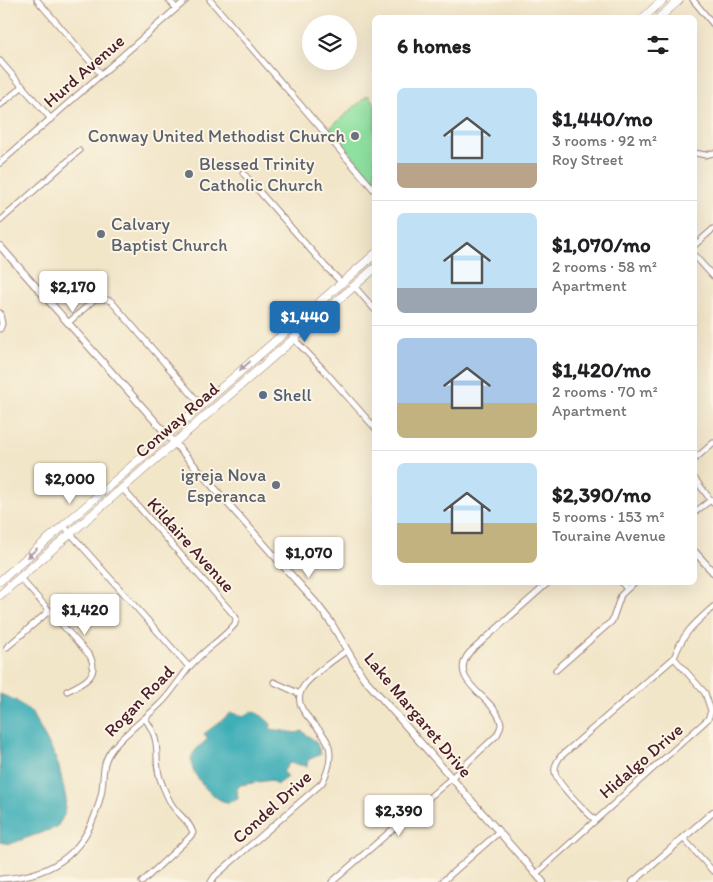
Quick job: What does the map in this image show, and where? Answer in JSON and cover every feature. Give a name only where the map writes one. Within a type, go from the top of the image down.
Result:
[{"type":"main road","points":[[646,15],[663,0]]},
{"type":"main road","points":[[660,15],[668,0]]},
{"type":"main road","points":[[662,15],[679,0]]},
{"type":"main road","name":"Conway Road","points":[[0,581],[372,256]]},
{"type":"main road","name":"Conway Road","points":[[0,595],[372,271]]},
{"type":"main road","points":[[330,306],[341,282]]},
{"type":"street","points":[[37,0],[101,74]]},
{"type":"street","points":[[169,0],[176,8]]},
{"type":"street","name":"Hurd Avenue","points":[[0,163],[186,0]]},
{"type":"street","points":[[210,0],[372,188]]},
{"type":"street","points":[[693,0],[713,24]]},
{"type":"street","points":[[0,61],[51,119]]},
{"type":"street","points":[[0,105],[23,86]]},
{"type":"street","points":[[0,221],[79,151]]},
{"type":"street","points":[[697,153],[705,155],[713,153]]},
{"type":"street","points":[[243,173],[341,282]]},
{"type":"street","points":[[697,243],[713,228]]},
{"type":"street","name":"Lake Margaret Drive","points":[[0,246],[316,602],[368,683],[539,879]]},
{"type":"street","points":[[697,258],[713,276]]},
{"type":"street","points":[[354,286],[372,307]]},
{"type":"street","points":[[68,323],[95,299],[111,301],[201,405]]},
{"type":"street","points":[[0,314],[2,324],[0,328]]},
{"type":"street","points":[[293,338],[372,425]]},
{"type":"street","points":[[697,457],[713,443]]},
{"type":"street","points":[[697,482],[712,501],[697,511]]},
{"type":"street","name":"Kildaire Avenue","points":[[122,488],[234,614],[236,621]]},
{"type":"street","points":[[63,525],[190,667]]},
{"type":"street","points":[[697,554],[713,572]]},
{"type":"street","points":[[20,578],[90,656],[95,665],[93,673],[80,685],[68,691]]},
{"type":"street","points":[[332,882],[497,735],[501,725],[498,716],[465,678],[462,669],[463,661],[469,653],[546,585]]},
{"type":"street","points":[[624,585],[627,589]]},
{"type":"street","points":[[556,670],[612,620],[617,603],[631,585]]},
{"type":"street","points":[[594,820],[560,782],[555,770],[556,763],[560,757],[674,658],[680,641],[686,633],[713,607]]},
{"type":"street","points":[[7,647],[49,610]]},
{"type":"street","name":"Rogan Road","points":[[0,879],[35,873],[58,864],[78,847],[93,821],[102,793],[106,757],[114,746],[165,699],[195,660],[233,627],[236,621]]},
{"type":"street","points":[[274,682],[300,694],[306,683],[346,651]]},
{"type":"street","name":"Hidalgo Drive","points":[[539,879],[594,820],[708,719],[711,711],[705,693],[674,658]]},
{"type":"street","name":"Condel Drive","points":[[211,882],[222,870],[322,783],[328,770],[330,757],[328,744],[322,733],[302,711],[300,694]]},
{"type":"street","points":[[142,882],[192,833],[191,828],[172,805],[161,783],[158,773],[156,738],[145,718]]},
{"type":"street","points":[[633,882],[713,812]]},
{"type":"street","points":[[442,882],[499,832]]},
{"type":"street","points":[[683,838],[713,871]]},
{"type":"green space","name":"Conway United Methodist Church","points":[[368,95],[372,100],[372,178],[329,129]]},
{"type":"water","points":[[0,694],[15,700],[31,712],[53,752],[59,767],[66,799],[64,815],[57,827],[10,844],[0,842]]},
{"type":"water","points":[[252,711],[262,716],[271,724],[270,729],[297,733],[302,731],[316,742],[321,754],[308,760],[307,766],[289,763],[283,772],[287,777],[276,785],[271,780],[240,785],[237,789],[238,799],[227,802],[208,791],[202,784],[193,769],[192,756],[208,739],[204,734],[231,713],[245,716]]},
{"type":"place","name":"Conway United Methodist Church","points":[[355,136]]},
{"type":"place","name":"Blessed Trinity Catholic Church","points":[[189,174]]},
{"type":"place","name":"Calvary Baptist Church","points":[[101,234]]},
{"type":"place","name":"Shell","points":[[263,395]]},
{"type":"place","name":"igreja Nova Esperanca","points":[[276,485]]}]
